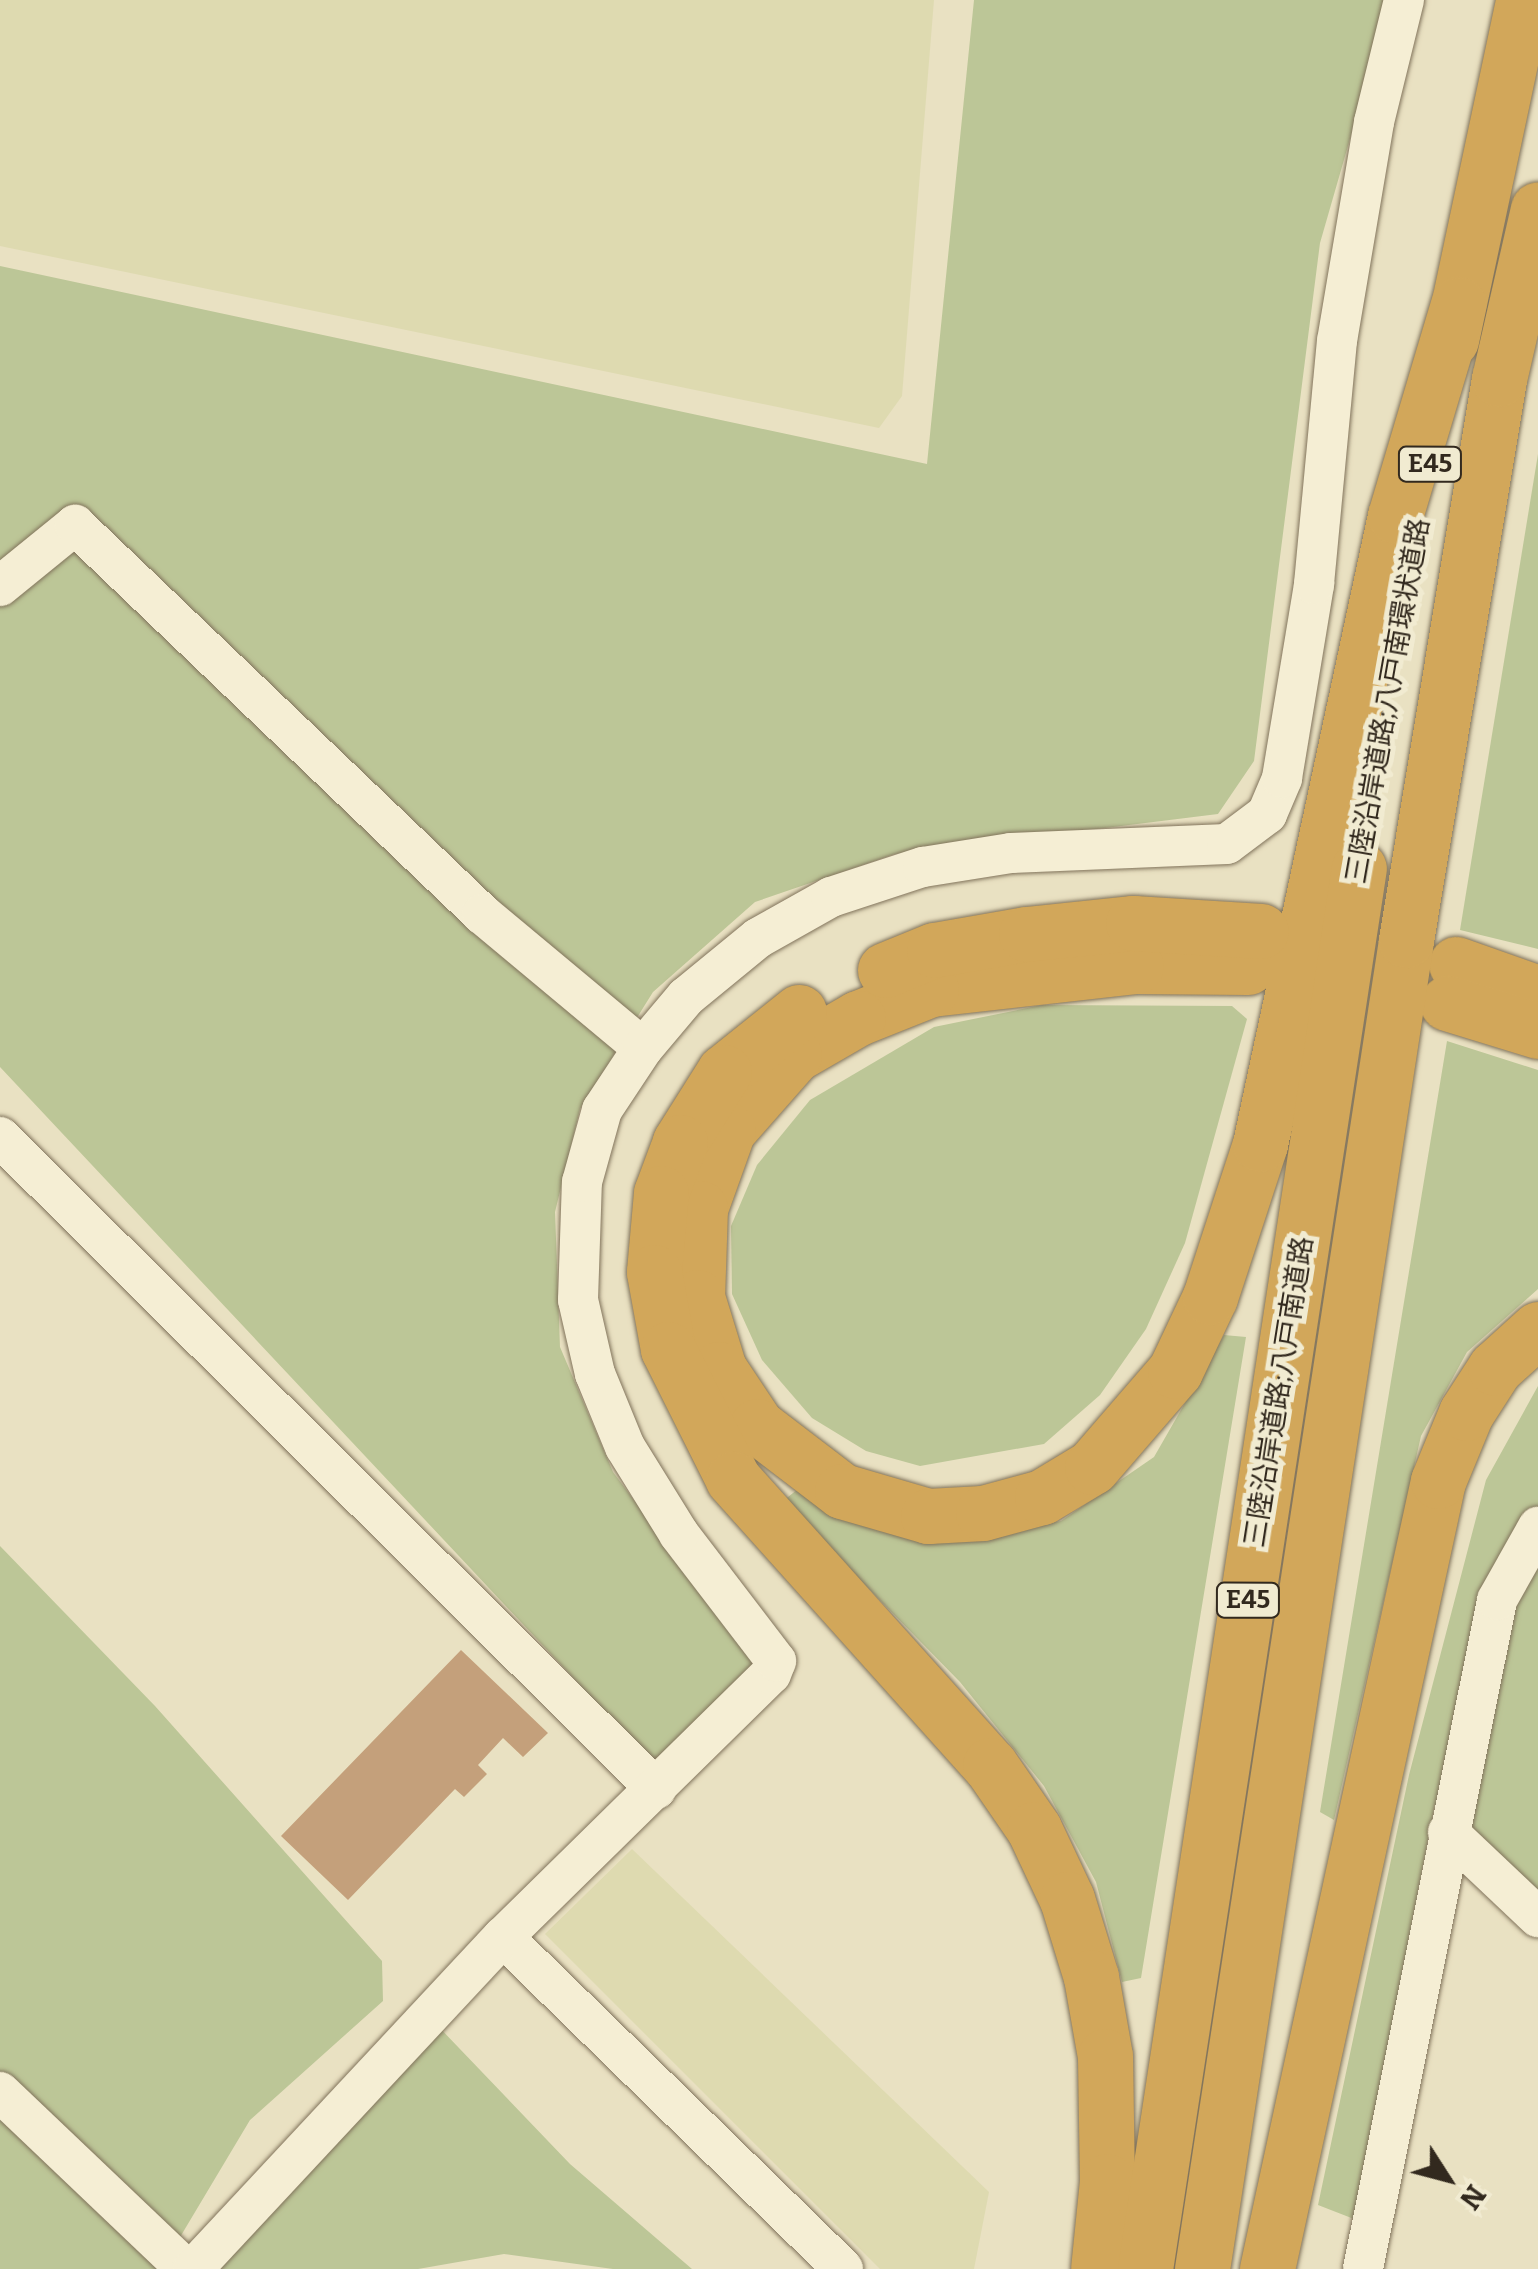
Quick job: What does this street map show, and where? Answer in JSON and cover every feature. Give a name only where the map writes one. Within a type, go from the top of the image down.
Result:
[{"type":"highway","name":"三陸沿岸道路;八戸南環状道路","points":[[1348,931],[1458,304],[1523,0]]},
{"type":"highway","name":"三陸沿岸道路;八戸南環状道路","points":[[1406,940],[1500,379],[1538,209]]},
{"type":"highway","points":[[1098,2269],[1107,2180],[1105,2056],[1092,1976],[1067,1899],[1034,1829],[979,1752],[733,1480],[668,1348],[654,1272],[662,1194],[680,1142],[724,1072],[783,1021],[857,980],[934,950],[1026,934],[1133,923],[1254,949],[931,989],[858,1018],[794,1055],[728,1130],[700,1208],[697,1296],[719,1369],[757,1426],[842,1491],[928,1516],[982,1514],[1042,1497],[1092,1467],[1175,1371],[1210,1297],[1260,1144],[1395,516],[1458,304]]},
{"type":"highway","name":"三陸沿岸道路;八戸南道路","points":[[1145,2269],[1348,931]]},
{"type":"highway","name":"三陸沿岸道路;八戸南道路","points":[[1202,2269],[1406,940]]},
{"type":"highway","points":[[1538,993],[1452,984],[1538,1031]]},
{"type":"highway","points":[[1268,2269],[1438,1481],[1466,1412],[1495,1368],[1538,1329]]},
{"type":"street","points":[[0,2092],[190,2269],[503,1938],[771,1674],[776,1661],[679,1534],[625,1447],[595,1374],[578,1300],[582,1182],[602,1110],[643,1048],[686,998],[758,938],[831,897],[923,867],[1011,853],[1226,844],[1267,814],[1282,778],[1314,584],[1340,323],[1374,122],[1404,0]]},
{"type":"street","points":[[0,586],[74,525],[482,914],[643,1048]]},
{"type":"street","points":[[0,1137],[656,1789]]},
{"type":"street","points":[[1364,2269],[1497,1600],[1538,1527]]},
{"type":"street","points":[[1448,1832],[1538,1917]]},
{"type":"street","points":[[503,1938],[842,2269]]},
{"type":"shaded area","points":[[0,0],[934,0],[902,396],[879,428],[0,246]]},
{"type":"shaded area","points":[[632,1849],[989,2192],[974,2269],[880,2269],[545,1934]]},
{"type":"green space","points":[[974,0],[1390,0],[1320,243],[1254,761],[1218,814],[895,854],[755,902],[653,992],[580,1109],[555,1212],[560,1347],[613,1472],[756,1663],[656,1766],[0,1067],[0,266],[927,464]]},
{"type":"green space","points":[[1538,454],[1538,949],[1460,930]]},
{"type":"green space","points":[[1042,1005],[1232,1006],[1247,1019],[1185,1243],[1146,1329],[1100,1395],[1044,1444],[920,1466],[866,1451],[812,1418],[762,1360],[732,1294],[731,1226],[757,1165],[810,1100],[934,1027]]},
{"type":"green space","points":[[1447,1041],[1538,1070],[1538,1289],[1467,1352],[1421,1436],[1334,1820],[1320,1812]]},
{"type":"green space","points":[[1224,1335],[1246,1337],[1141,1978],[1122,1982],[1096,1882],[1044,1786],[960,1682],[783,1501],[798,1489],[961,1539],[1061,1521],[1154,1457]]},
{"type":"green space","points":[[1538,1386],[1538,1892],[1435,1804],[1354,2219],[1318,2205],[1409,1775],[1486,1480]]},
{"type":"green space","points":[[0,1546],[155,1706],[382,1961],[383,2001],[250,2120],[161,2269],[0,2269]]},
{"type":"green space","points":[[436,2024],[570,2164],[692,2269],[613,2269],[504,2254],[418,2269],[208,2269]]},
{"type":"building","points":[[461,1650],[548,1733],[523,1757],[503,1738],[478,1765],[487,1774],[464,1797],[455,1789],[348,1900],[281,1836]]}]
